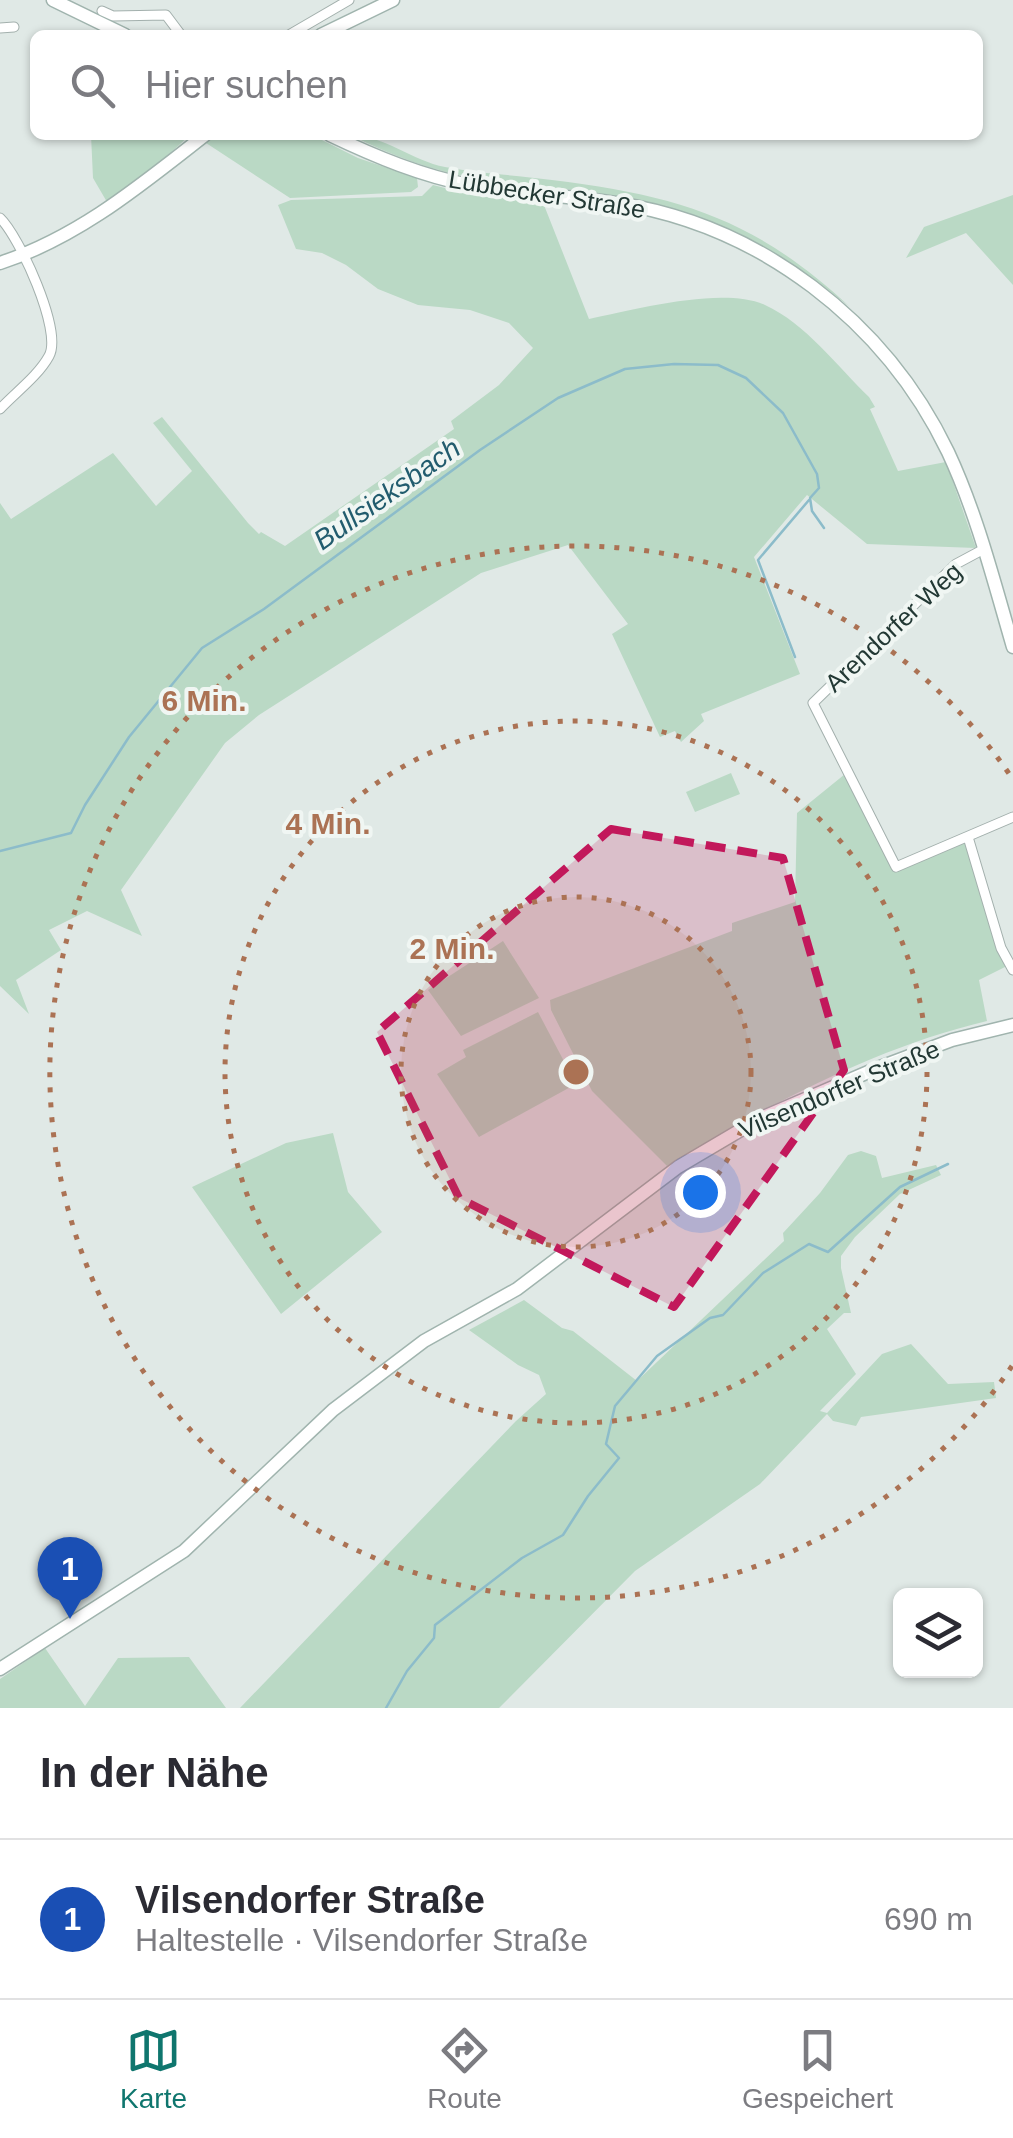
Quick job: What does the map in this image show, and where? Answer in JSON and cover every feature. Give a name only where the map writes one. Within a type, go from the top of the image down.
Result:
[{"type":"main road","points":[[53,0],[115,30]]},
{"type":"main road","points":[[334,30],[393,0]]},
{"type":"main road","points":[[160,170],[191,140]]},
{"type":"main road","points":[[4,262],[106,211],[199,140]]},
{"type":"main road","name":"Lübbecker Straße","points":[[342,140],[426,175],[476,186],[618,203],[674,216],[761,252],[845,312],[894,364],[925,409],[948,453],[984,549],[1013,646]]},
{"type":"main road","name":"Vilsendorfer Straße","points":[[0,1669],[184,1551],[312,1428],[372,1380],[448,1326],[517,1289],[678,1166],[761,1118],[880,1066],[952,1040],[1013,1025]]},
{"type":"street","points":[[298,30],[349,0]]},
{"type":"street","points":[[102,12],[113,16],[166,15],[178,30]]},
{"type":"street","points":[[0,28],[14,26]]},
{"type":"street","points":[[0,218],[13,230],[52,329],[50,354],[0,408]]},
{"type":"street","name":"Arendorfer Weg","points":[[984,549],[956,564],[813,703],[896,867],[1013,817]]},
{"type":"street","points":[[968,837],[1001,948],[1013,970]]},
{"type":"highlighted area","points":[[611,829],[783,858],[844,1070],[674,1307],[459,1198],[377,1032]]},
{"type":"green space","points":[[91,140],[185,140],[107,202],[93,178]]},
{"type":"green space","points":[[322,140],[358,158],[417,178],[418,187],[411,192],[290,198],[203,141]]},
{"type":"green space","points":[[362,140],[377,140],[445,167],[597,186],[713,216],[781,252],[850,307],[795,266],[714,224],[653,205],[464,176],[398,156]]},
{"type":"green space","points":[[433,185],[473,195],[542,200],[589,319],[678,302],[725,298],[747,300],[780,313],[807,334],[869,397],[875,407],[870,409],[898,471],[946,462],[976,548],[867,544],[807,495],[754,557],[800,674],[701,714],[704,721],[681,742],[675,731],[660,737],[612,634],[628,624],[568,545],[481,573],[259,715],[225,743],[121,890],[142,936],[87,911],[49,930],[61,950],[16,980],[29,1014],[0,986],[0,503],[11,519],[113,453],[156,506],[192,471],[153,423],[162,417],[248,523],[259,534],[285,546],[454,429],[451,421],[499,385],[533,348],[509,323],[470,310],[418,305],[378,289],[322,253],[296,249],[278,205],[291,200],[422,196]]},
{"type":"green space","points":[[1013,195],[1013,285],[966,233],[906,258],[924,227]]},
{"type":"green space","points":[[850,770],[898,863],[963,836],[1007,966],[979,980],[987,1021],[903,1047],[822,1081],[667,1166],[592,1091],[551,1010],[550,1000],[732,931],[732,923],[795,902],[797,813]]},
{"type":"green space","points":[[731,773],[740,794],[695,812],[686,792]]},
{"type":"green space","points":[[503,941],[539,998],[461,1036],[428,990]]},
{"type":"green space","points":[[538,1012],[576,1084],[479,1137],[437,1074],[466,1057],[463,1050]]},
{"type":"green space","points":[[333,1133],[348,1192],[382,1232],[281,1314],[192,1187],[286,1143]]},
{"type":"green space","points":[[861,1151],[876,1156],[882,1178],[936,1165],[941,1175],[900,1194],[841,1256],[851,1313],[844,1313],[827,1329],[856,1374],[820,1411],[827,1413],[882,1354],[911,1344],[948,1384],[994,1382],[996,1398],[861,1417],[856,1426],[833,1421],[827,1414],[760,1484],[635,1571],[499,1708],[240,1708],[546,1394],[539,1375],[469,1330],[524,1300],[562,1328],[573,1331],[637,1381],[784,1241],[783,1233],[848,1155]]},
{"type":"green space","points":[[45,1648],[85,1706],[118,1658],[189,1657],[226,1708],[0,1708],[0,1679]]},
{"type":"waterway","name":"Bullsieksbach","points":[[0,851],[71,833],[129,737],[202,648],[264,609],[480,450],[558,398],[625,369],[718,365],[746,378],[783,413],[817,474],[819,488],[810,498],[812,511],[824,528]]},
{"type":"waterway","name":"Bullsieksbach","points":[[795,657],[758,560],[809,500]]},
{"type":"waterway","points":[[386,1708],[407,1671],[434,1638],[435,1625],[522,1558],[563,1535],[619,1458],[606,1444],[615,1406],[657,1356],[710,1318],[723,1315],[763,1273],[809,1244],[828,1252],[900,1187],[948,1164]]},
{"type":"place","name":"Vilsendorfer Straße","points":[[70,1619]]}]
